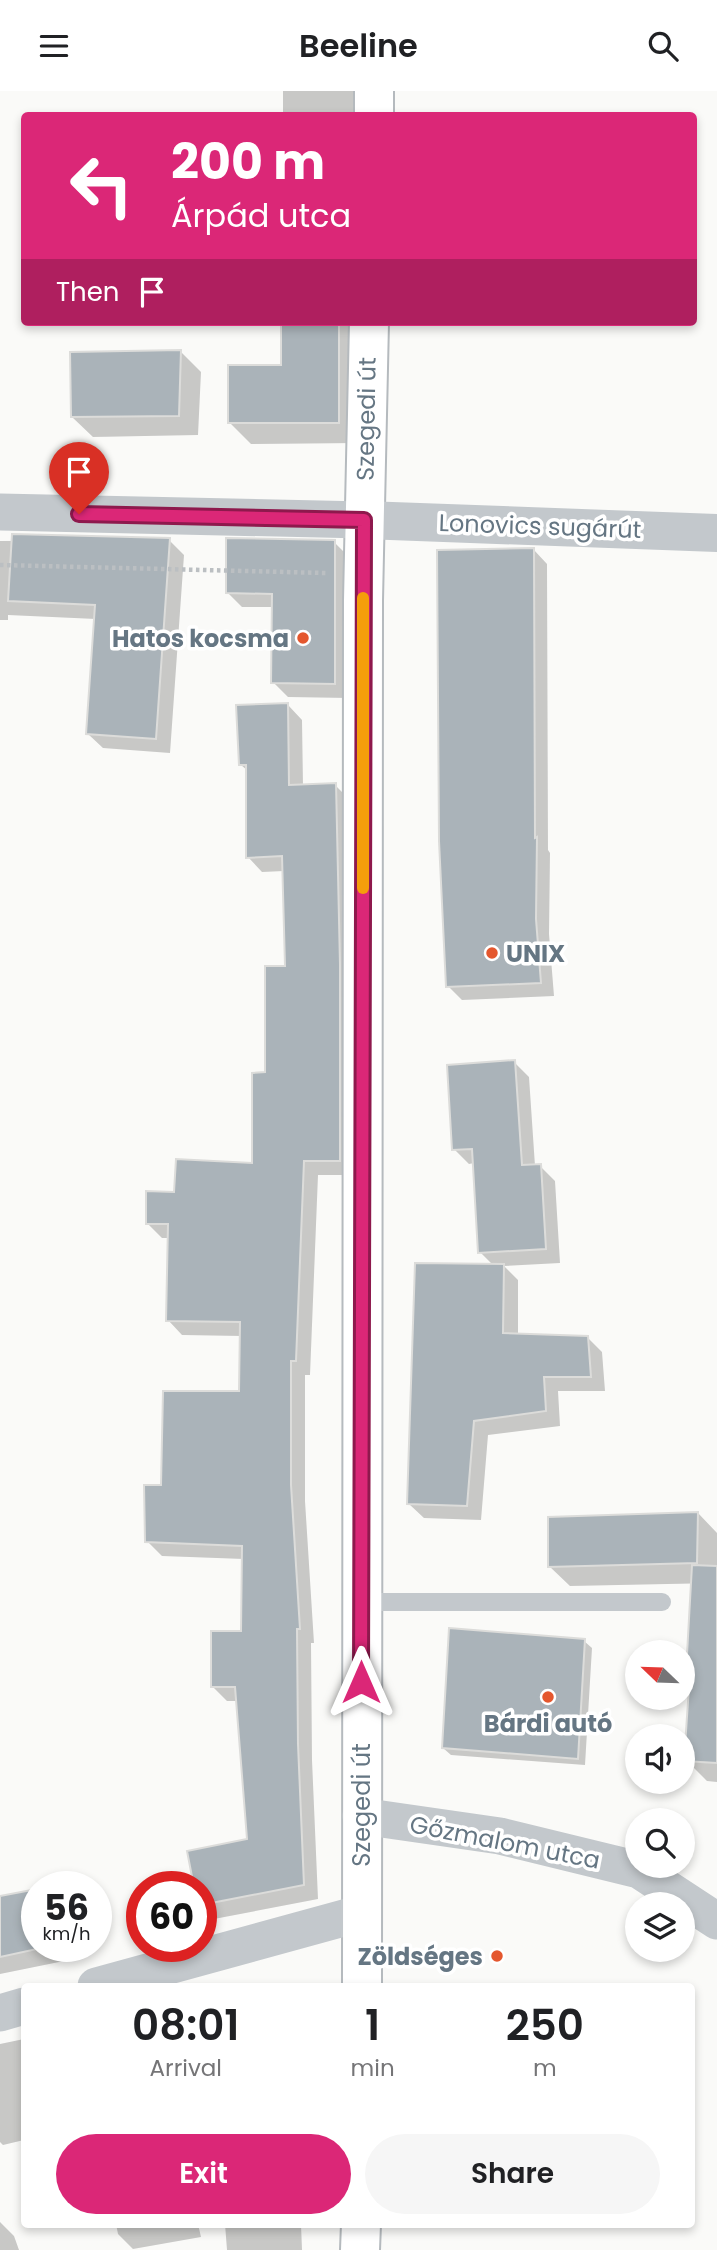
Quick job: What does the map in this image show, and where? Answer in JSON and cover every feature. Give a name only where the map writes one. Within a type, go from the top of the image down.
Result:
[{"type":"main road","points":[[374,91],[374,112]]},
{"type":"main road","name":"Szegedi út","points":[[362,1983],[364,520],[369,326]]},
{"type":"main road","points":[[360,2250],[361,2228]]},
{"type":"street","points":[[0,512],[364,520]]},
{"type":"street","name":"Lonovics sugárút","points":[[364,520],[717,533]]},
{"type":"street","name":"Gőzmalom utca","points":[[361,1816],[500,1836],[639,1870],[717,1921]]},
{"type":"street","points":[[107,1983],[362,1913]]},
{"type":"street","points":[[0,2013],[21,2007]]},
{"type":"lane","points":[[362,1602],[662,1602]]},
{"type":"path","points":[[0,565],[328,573]]},
{"type":"building","points":[[281,326],[339,326],[339,423],[228,423],[228,365],[281,365]]},
{"type":"building","points":[[181,350],[179,416],[71,417],[70,352]]},
{"type":"building","points":[[12,534],[170,538],[156,739],[86,734],[95,605],[8,601]]},
{"type":"building","name":"Hatos kocsma","points":[[226,538],[335,540],[335,684],[271,683],[272,594],[226,593]]},
{"type":"building","points":[[534,548],[536,919],[541,983],[446,987],[439,841],[437,550]]},
{"type":"building","points":[[288,703],[289,785],[336,783],[340,1161],[304,1161],[296,1361],[291,1361],[291,1485],[300,1629],[297,1629],[298,1744],[304,1885],[217,1902],[217,1871],[191,1871],[187,1851],[247,1839],[235,1687],[211,1687],[211,1631],[241,1631],[242,1546],[145,1542],[144,1485],[161,1485],[163,1391],[239,1391],[240,1322],[166,1321],[168,1224],[146,1224],[146,1191],[174,1192],[176,1159],[252,1163],[252,1073],[265,1072],[265,966],[285,966],[282,856],[246,858],[246,765],[239,765],[236,705]]},
{"type":"building","points":[[515,1060],[522,1165],[541,1164],[546,1249],[478,1253],[472,1149],[452,1150],[447,1065]]},
{"type":"building","points":[[415,1263],[504,1264],[503,1333],[588,1336],[591,1377],[544,1377],[546,1411],[474,1421],[467,1506],[407,1504]]},
{"type":"building","points":[[698,1512],[697,1563],[548,1567],[548,1517]]},
{"type":"building","points":[[692,1565],[717,1566],[717,1763],[695,1762],[695,1724],[686,1724],[687,1710],[695,1710],[695,1640],[688,1640]]},
{"type":"building","points":[[449,1628],[585,1639],[578,1759],[442,1748]]},
{"type":"building","points":[[21,1892],[21,1952],[0,1957],[0,1896]]},
{"type":"slow traffic","points":[[363,598],[363,888]]},
{"type":"place","name":"Hatos kocsma","points":[[303,638]]},
{"type":"place","name":"UNIX","points":[[492,953]]},
{"type":"place","name":"Bárdi autó","points":[[548,1697]]},
{"type":"place","name":"Zöldséges","points":[[497,1956]]},
{"type":"route","points":[[79,514],[364,520],[361,1682]]}]
